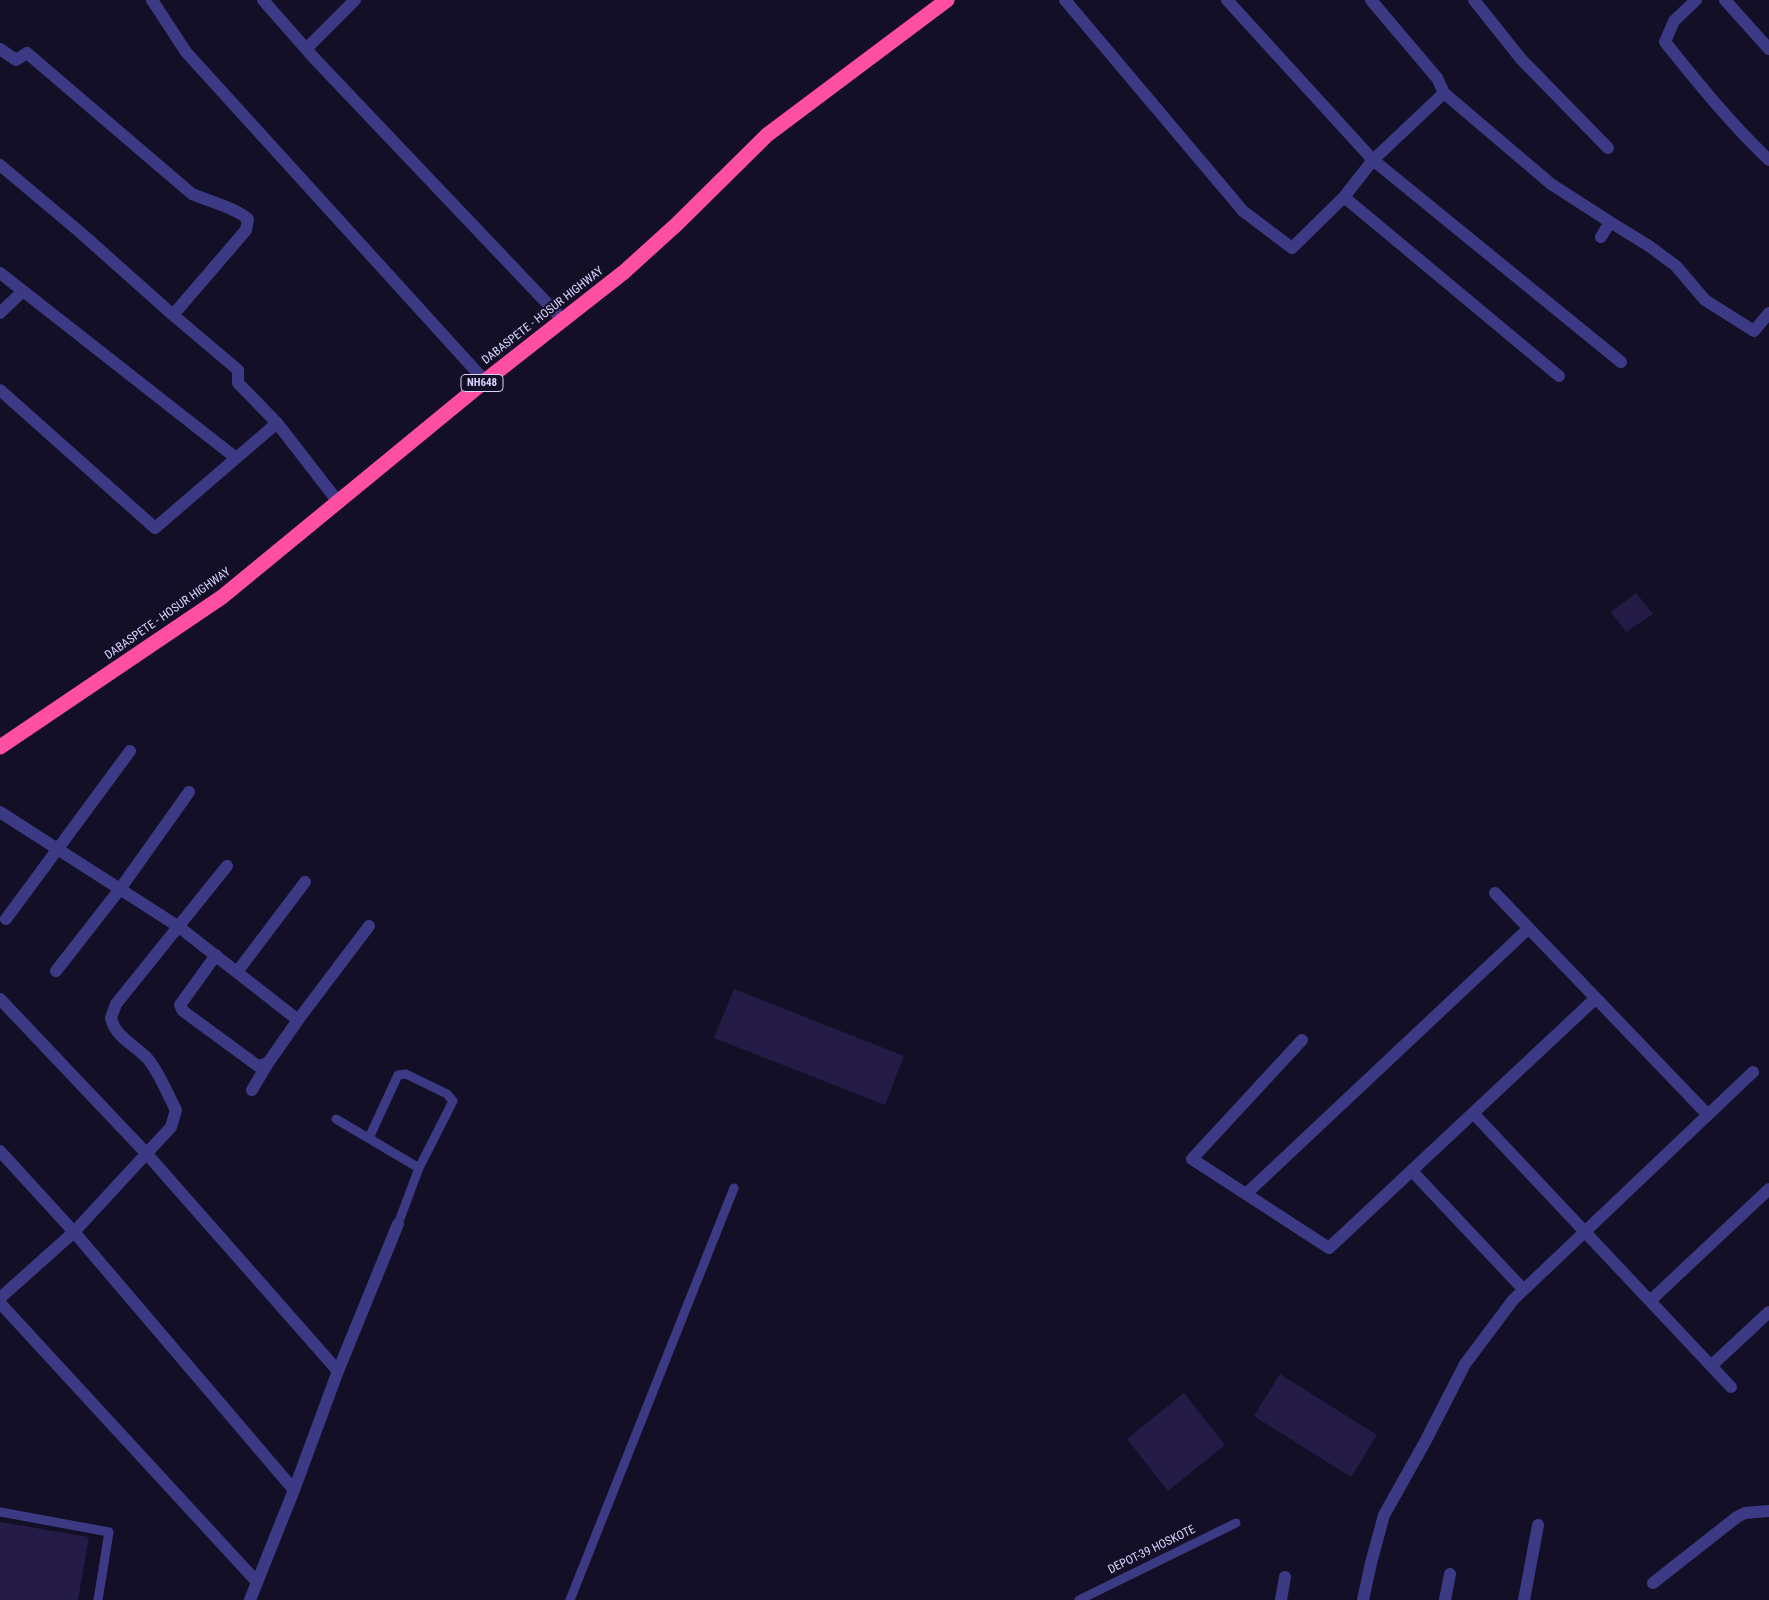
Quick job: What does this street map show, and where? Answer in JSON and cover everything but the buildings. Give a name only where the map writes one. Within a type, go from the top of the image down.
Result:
[{"type":"highway","name":"DABASPETE - HOSUR HIGHWAY","points":[[0,747],[222,597],[484,381],[624,272],[677,224],[767,135],[947,0]]},
{"type":"street","points":[[152,0],[186,52],[484,381]]},
{"type":"street","points":[[262,0],[306,49],[563,320]]},
{"type":"street","points":[[306,49],[355,0]]},
{"type":"street","points":[[1065,0],[1244,211],[1292,248],[1344,197],[1373,160],[1444,93]]},
{"type":"street","points":[[1227,0],[1373,160],[1621,362]]},
{"type":"street","points":[[1371,0],[1437,78],[1444,93],[1551,184],[1649,246],[1676,266],[1705,300],[1754,331],[1769,313]]},
{"type":"street","points":[[1474,0],[1521,59],[1608,148]]},
{"type":"street","points":[[1696,0],[1674,21],[1665,42],[1704,90],[1769,160]]},
{"type":"street","points":[[1725,0],[1769,49]]},
{"type":"street","points":[[0,49],[16,60],[27,53],[192,194],[237,211],[248,219],[246,230],[173,315]]},
{"type":"street","points":[[0,165],[238,370],[238,382],[276,423],[338,503]]},
{"type":"street","points":[[1344,197],[1559,376]]},
{"type":"street","points":[[1601,237],[1610,222]]},
{"type":"street","points":[[0,273],[236,458]]},
{"type":"street","points":[[0,313],[23,291]]},
{"type":"street","points":[[0,390],[155,528],[276,423]]},
{"type":"street","points":[[6,919],[130,751]]},
{"type":"street","points":[[56,970],[120,889],[188,792]]},
{"type":"street","points":[[0,812],[179,927],[298,1020]]},
{"type":"street","points":[[0,1298],[74,1232],[171,1127],[176,1110],[148,1059],[120,1034],[111,1018],[116,1004],[227,866]]},
{"type":"street","points":[[237,972],[304,882]]},
{"type":"street","points":[[1495,893],[1708,1115]]},
{"type":"street","points":[[252,1090],[298,1020],[369,926]]},
{"type":"street","points":[[1246,1194],[1529,928]]},
{"type":"street","points":[[216,955],[180,1005],[183,1011],[258,1066],[268,1063]]},
{"type":"street","points":[[1302,1040],[1192,1159],[1329,1248],[1596,998]]},
{"type":"street","points":[[0,999],[146,1153],[338,1371]]},
{"type":"street","points":[[1363,1600],[1370,1563],[1384,1515],[1425,1442],[1465,1364],[1513,1300],[1753,1072]]},
{"type":"street","points":[[1473,1114],[1731,1387]]},
{"type":"street","points":[[0,1151],[74,1232],[294,1490]]},
{"type":"street","points":[[1412,1171],[1524,1289]]},
{"type":"street","points":[[1650,1301],[1769,1189]]},
{"type":"street","points":[[250,1600],[294,1490],[338,1371],[398,1224]]},
{"type":"street","points":[[0,1303],[257,1582]]},
{"type":"street","points":[[1711,1366],[1769,1312]]},
{"type":"street","points":[[1653,1583],[1737,1517],[1745,1513],[1769,1511]]},
{"type":"street","points":[[1524,1600],[1538,1525]]},
{"type":"street","points":[[1445,1600],[1450,1574]]},
{"type":"street","points":[[1281,1600],[1285,1576]]},
{"type":"lane","points":[[370,1138],[398,1075],[406,1074],[447,1094],[453,1101],[419,1168],[398,1224]]},
{"type":"lane","points":[[336,1119],[419,1168]]},
{"type":"lane","points":[[570,1600],[734,1188]]},
{"type":"lane","points":[[0,1512],[109,1532],[98,1600]]},
{"type":"lane","name":"DEPOT-39 HOSKOTE","points":[[1079,1600],[1236,1523]]}]
